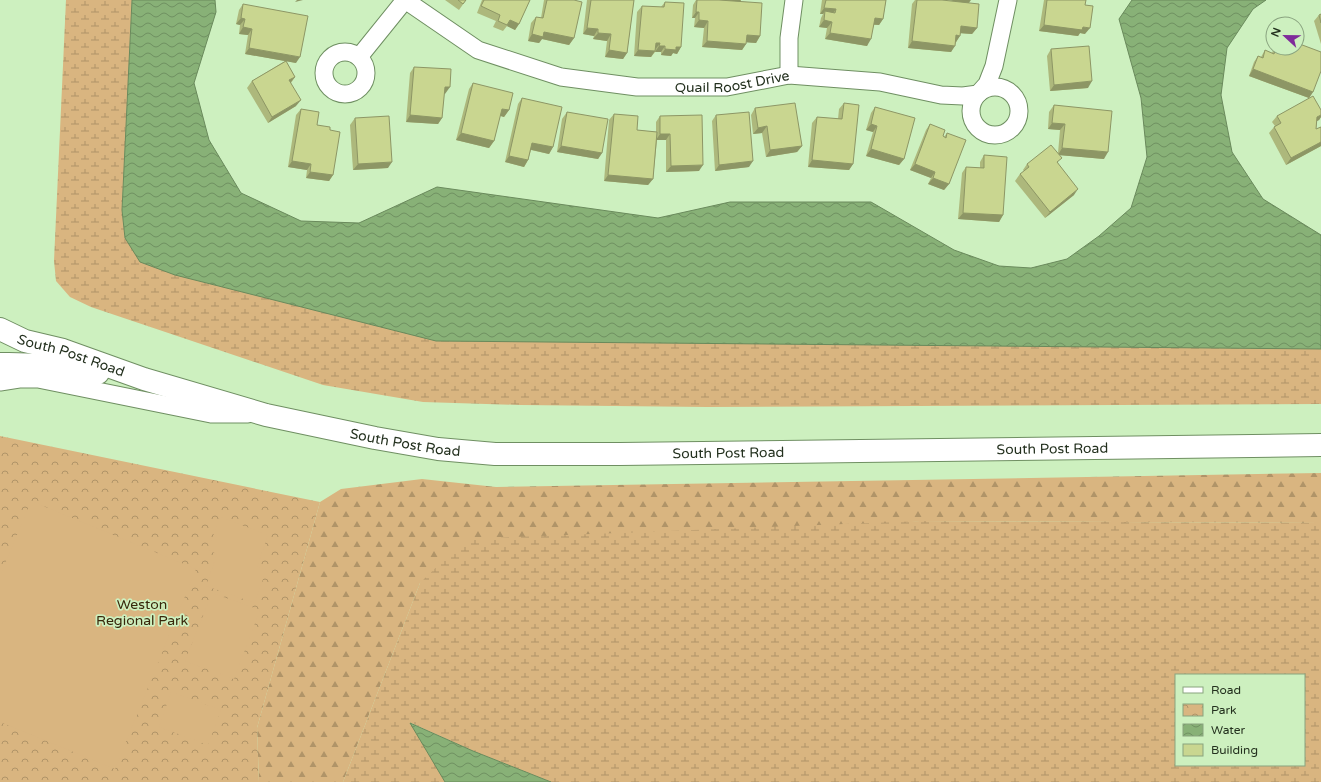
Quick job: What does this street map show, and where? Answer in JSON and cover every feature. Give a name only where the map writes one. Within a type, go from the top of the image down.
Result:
[{"type":"street","name":"Quail Roost Drive","points":[[359,57],[405,0],[478,50],[561,77],[637,87],[727,87],[789,75],[880,82],[941,95],[963,96],[978,94],[987,84],[994,66],[1008,0]]},
{"type":"street","points":[[789,75],[789,38],[794,0]]},
{"type":"street","name":"South Post Road","points":[[0,329],[25,341],[63,350],[144,379],[266,414],[438,449],[495,454],[620,454],[1321,445]]},
{"type":"street","name":"South Post Road","points":[[0,364],[20,362],[144,379]]},
{"type":"street","points":[[0,382],[19,379],[38,380],[211,414],[266,414]]},
{"type":"green space","points":[[66,0],[132,0],[122,210],[125,238],[1321,349],[1321,404],[707,407],[521,405],[423,402],[323,385],[91,307],[70,297],[56,281],[54,261]]},
{"type":"green space","name":"Weston Regional Park","points":[[0,436],[320,502],[257,728],[259,782],[0,782]]},
{"type":"green space","points":[[1321,473],[1321,523],[920,521],[420,583],[343,782],[259,782],[257,728],[320,502],[341,489],[422,479],[496,487]]},
{"type":"green space","points":[[31,501],[196,569],[115,769],[0,722],[0,576]]},
{"type":"green space","points":[[220,517],[268,535],[257,567],[266,570],[255,603],[206,586],[217,554],[208,550]]},
{"type":"green space","points":[[920,521],[1321,523],[1321,782],[551,782],[473,751],[411,723],[445,782],[343,782],[420,583],[465,539]]},
{"type":"green space","points":[[212,593],[260,610],[234,679],[185,661]]},
{"type":"green space","points":[[171,692],[221,710],[208,745],[159,727]]},
{"type":"water","points":[[132,0],[215,0],[216,12],[194,83],[209,140],[241,193],[301,221],[359,223],[437,187],[658,218],[730,202],[871,202],[954,250],[999,266],[1031,268],[1067,259],[1099,236],[1131,208],[1147,157],[1141,98],[1119,19],[1132,0],[1266,0],[1253,9],[1227,48],[1221,95],[1232,152],[1263,199],[1321,235],[1321,349],[436,341],[175,275],[140,262],[125,238],[122,210]]},
{"type":"water","points":[[410,723],[473,751],[551,782],[445,782]]},
{"type":"building","points":[[458,0],[466,0],[463,4]]},
{"type":"building","points":[[484,0],[530,0],[519,24],[510,20],[507,25],[498,21],[500,15],[481,6]]},
{"type":"building","points":[[547,0],[574,0],[582,2],[574,38],[544,32],[543,37],[532,34],[536,17],[543,18]]},
{"type":"building","points":[[591,0],[634,0],[627,53],[609,50],[611,34],[598,33],[598,29],[587,28]]},
{"type":"building","points":[[697,0],[762,3],[760,36],[747,35],[746,44],[707,41],[708,21],[699,20],[699,12],[696,12]]},
{"type":"building","points":[[826,0],[886,0],[883,19],[875,18],[871,39],[830,33],[832,22],[824,20],[825,11],[835,13],[836,9],[824,8]]},
{"type":"building","points":[[917,0],[942,0],[979,4],[977,28],[961,26],[960,36],[956,35],[955,46],[912,41]]},
{"type":"building","points":[[1047,0],[1086,0],[1085,5],[1093,6],[1090,28],[1083,27],[1082,30],[1044,25]]},
{"type":"building","points":[[665,2],[684,3],[681,47],[676,47],[676,50],[665,49],[665,46],[659,46],[660,43],[656,43],[655,51],[638,50],[642,6],[664,7]]},
{"type":"building","points":[[243,4],[308,16],[300,57],[249,48],[252,29],[243,27],[245,19],[241,18]]},
{"type":"building","points":[[1089,46],[1092,81],[1054,85],[1051,49]]},
{"type":"building","points":[[1305,46],[1321,52],[1321,71],[1313,92],[1253,69],[1258,56],[1263,58],[1265,50],[1265,56],[1305,56]]},
{"type":"building","points":[[286,61],[295,77],[289,80],[301,100],[272,117],[252,81]]},
{"type":"building","points":[[414,67],[451,69],[450,87],[445,87],[442,118],[410,115]]},
{"type":"building","points":[[473,83],[513,93],[509,110],[502,109],[494,141],[461,133]]},
{"type":"building","points":[[1313,96],[1321,110],[1321,115],[1317,117],[1316,129],[1321,127],[1321,142],[1291,158],[1274,127],[1281,123],[1277,116]]},
{"type":"building","points":[[522,98],[562,107],[553,147],[532,143],[528,160],[509,156]]},
{"type":"building","points":[[795,103],[802,146],[770,150],[767,126],[758,128],[755,108]]},
{"type":"building","points":[[844,103],[859,105],[853,164],[812,160],[817,117],[842,119]]},
{"type":"building","points":[[1054,105],[1112,111],[1108,152],[1062,148],[1065,124],[1052,123]]},
{"type":"building","points":[[875,107],[915,118],[904,159],[871,149],[877,126],[871,124]]},
{"type":"building","points":[[301,109],[319,112],[317,125],[330,127],[330,130],[340,132],[333,175],[310,172],[311,164],[292,161]]},
{"type":"building","points":[[567,112],[608,119],[602,153],[561,146]]},
{"type":"building","points":[[749,112],[753,161],[719,165],[716,115]]},
{"type":"building","points":[[614,114],[638,116],[637,130],[657,132],[653,179],[608,175]]},
{"type":"building","points":[[702,115],[703,165],[671,166],[670,134],[660,134],[660,116]]},
{"type":"building","points":[[389,116],[392,162],[358,164],[355,118]]},
{"type":"building","points":[[930,124],[945,130],[943,136],[946,138],[947,133],[966,140],[949,184],[933,178],[935,172],[915,164]]},
{"type":"building","points":[[1051,145],[1062,158],[1057,162],[1078,189],[1050,212],[1020,174],[1029,167],[1027,164]]},
{"type":"building","points":[[984,155],[1007,157],[1003,215],[963,213],[966,167],[984,168]]}]
